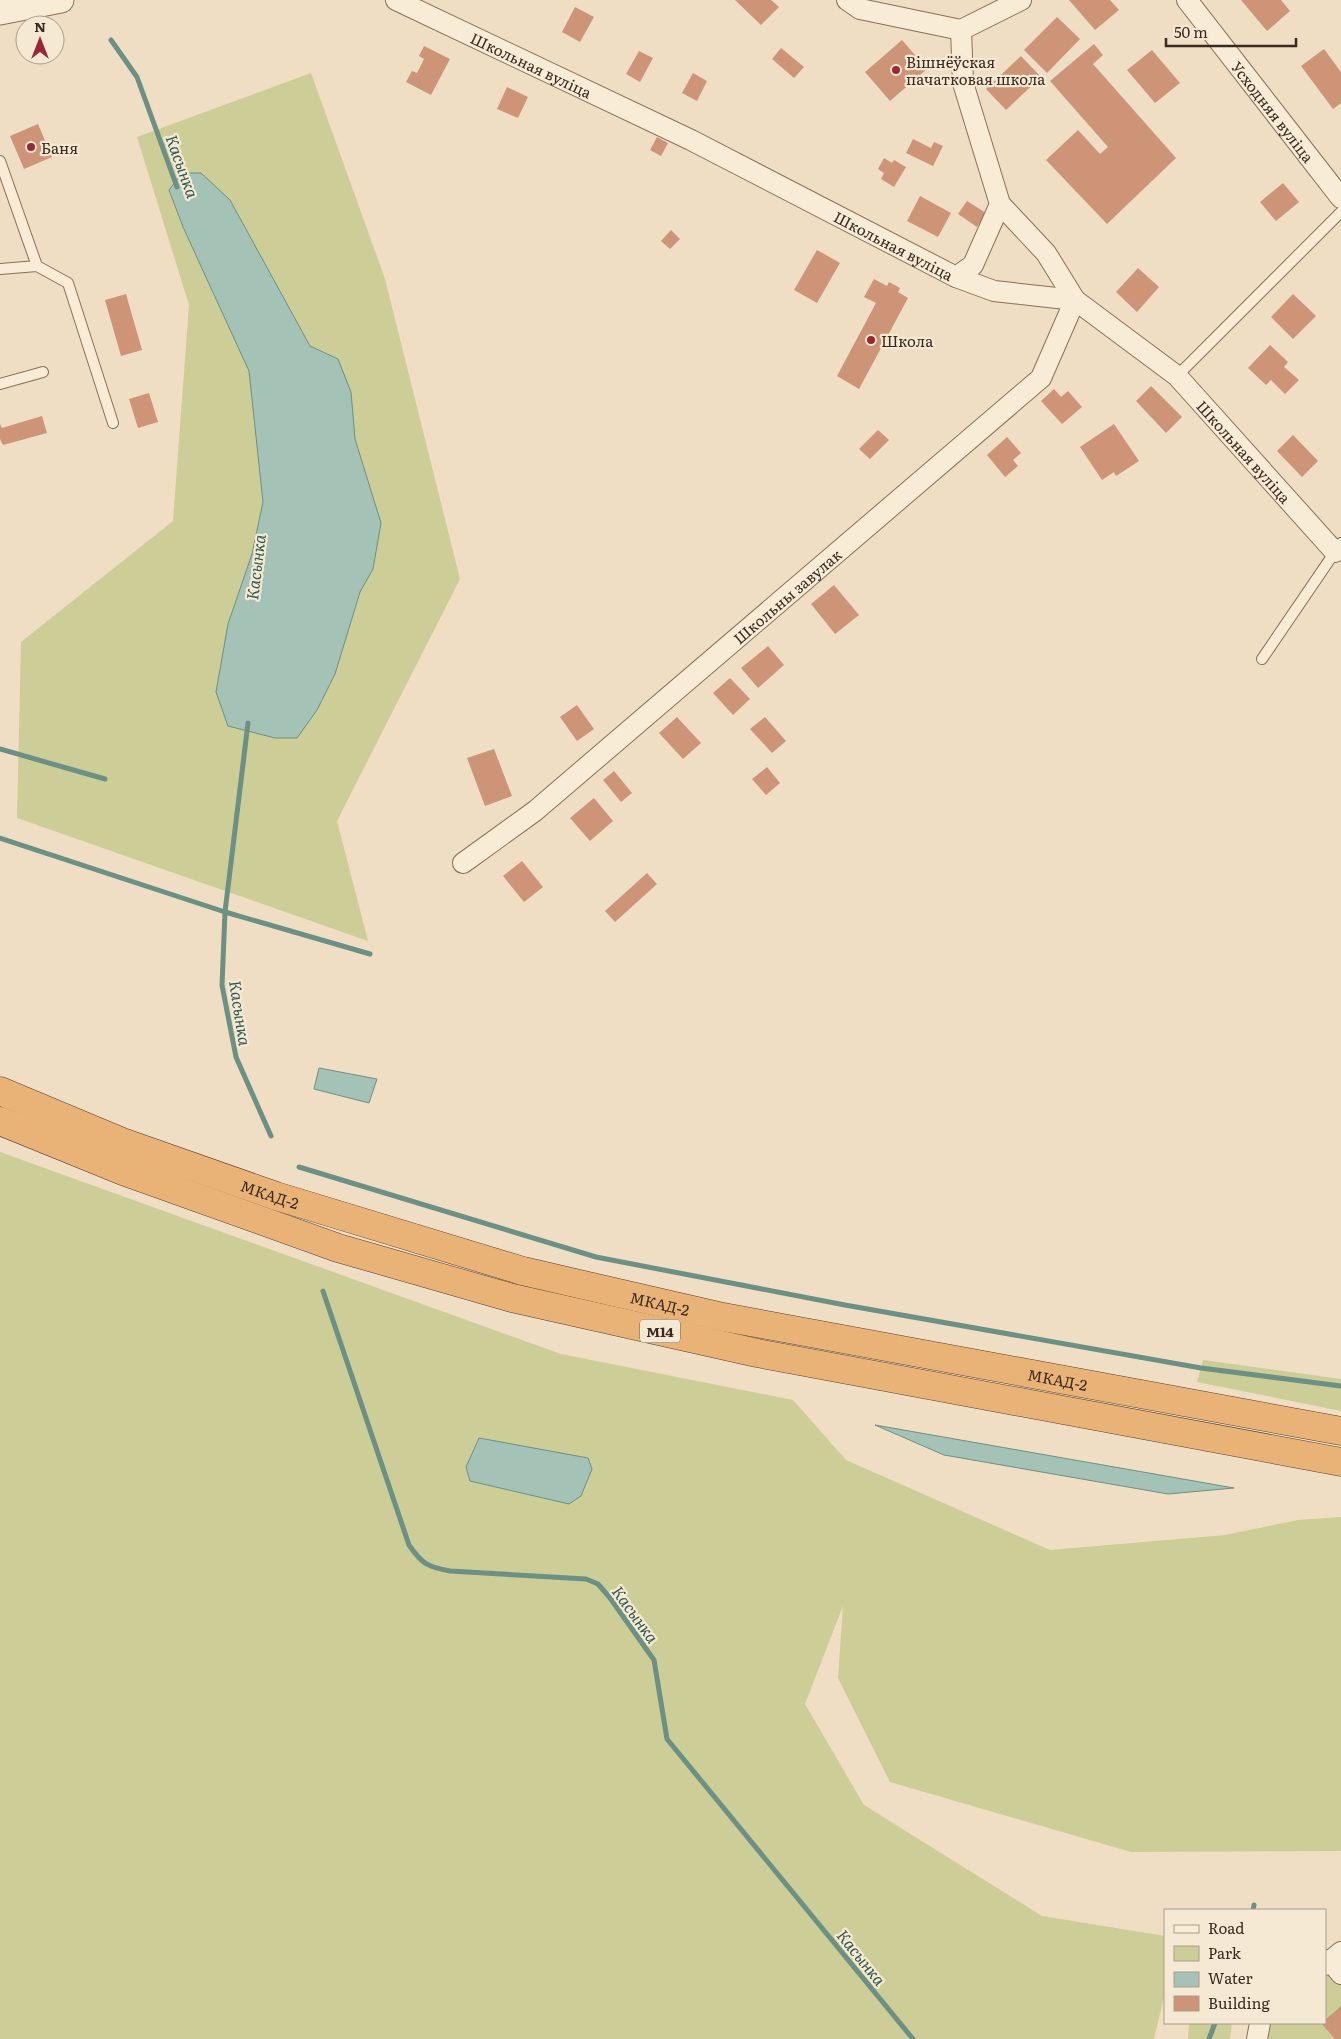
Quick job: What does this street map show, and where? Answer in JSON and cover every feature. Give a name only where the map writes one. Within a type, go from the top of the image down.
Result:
[{"type":"highway","name":"МКАД-2","points":[[0,1091],[122,1142],[276,1196],[523,1270],[718,1316],[1341,1432]]},
{"type":"highway","name":"М14","points":[[0,1121],[123,1171],[338,1248],[512,1298],[757,1352],[1341,1462]]},
{"type":"street","points":[[0,12],[61,0]]},
{"type":"street","name":"Школьная вуліца","points":[[396,0],[691,140],[956,277],[994,291],[1075,300],[1177,376],[1338,547]]},
{"type":"street","points":[[847,0],[860,9],[961,30],[1008,3]]},
{"type":"street","name":"Усходняя вуліца","points":[[1188,0],[1341,198]]},
{"type":"street","points":[[961,30],[963,83],[1000,204],[1046,253],[1075,300]]},
{"type":"street","points":[[956,277],[973,265],[1000,204]]},
{"type":"street","name":"Школьны завулак","points":[[463,863],[535,811],[1041,378],[1075,300]]},
{"type":"street","points":[[1257,2039],[1260,2024]]},
{"type":"lane","points":[[0,160],[38,266]]},
{"type":"lane","points":[[1177,376],[1341,212]]},
{"type":"lane","points":[[0,269],[38,266],[68,283],[113,423]]},
{"type":"lane","points":[[0,384],[43,372]]},
{"type":"lane","points":[[1262,659],[1338,547]]},
{"type":"green space","points":[[311,73],[385,279],[460,579],[337,821],[368,941],[17,818],[21,642],[173,521],[189,305],[137,137]]},
{"type":"green space","points":[[0,1152],[561,1354],[793,1400],[846,1460],[1050,1550],[1225,1535],[1298,1520],[1341,1517],[1341,1851],[1131,1852],[890,1782],[838,1678],[843,1606],[805,1704],[864,1805],[1042,1916],[1164,1936],[1164,1997],[1154,2039],[0,2039]]},
{"type":"green space","points":[[1203,1360],[1341,1379],[1341,1411],[1197,1382]]},
{"type":"green space","points":[[1341,1952],[1341,2039],[1257,2039],[1260,2024],[1326,2024],[1326,1964]]},
{"type":"green space","points":[[1189,2024],[1232,2024],[1230,2039],[1188,2039]]},
{"type":"water","points":[[182,173],[201,173],[230,200],[310,346],[338,359],[351,392],[355,439],[381,523],[373,569],[360,592],[335,674],[317,710],[297,738],[275,738],[228,726],[216,692],[228,624],[252,554],[263,502],[249,371],[183,227],[169,190]]},
{"type":"water","points":[[319,1068],[377,1079],[369,1103],[314,1089]]},
{"type":"water","points":[[875,1425],[1234,1488],[1168,1494],[944,1455]]},
{"type":"water","points":[[479,1438],[588,1458],[592,1469],[581,1496],[569,1504],[470,1481],[466,1467]]},
{"type":"building","points":[[735,0],[771,0],[779,7],[761,25]]},
{"type":"building","points":[[1069,0],[1110,0],[1119,10],[1095,30]]},
{"type":"building","points":[[1241,0],[1281,0],[1290,11],[1267,31]]},
{"type":"building","points":[[575,7],[594,17],[580,42],[562,32]]},
{"type":"building","points":[[1057,17],[1080,39],[1047,73],[1024,50]]},
{"type":"building","name":"Вішнёўская пачатковая школа","points":[[902,40],[927,69],[890,101],[865,72]]},
{"type":"building","points":[[1094,44],[1103,55],[1093,64],[1176,158],[1107,224],[1046,160],[1078,130],[1100,154],[1108,147],[1050,81]]},
{"type":"building","points":[[424,46],[450,59],[431,95],[406,82],[412,71],[417,73],[424,59],[419,56]]},
{"type":"building","points":[[781,48],[804,67],[794,78],[772,59]]},
{"type":"building","points":[[1324,49],[1341,72],[1341,103],[1333,109],[1301,66]]},
{"type":"building","points":[[1152,50],[1180,83],[1155,103],[1127,70]]},
{"type":"building","points":[[639,51],[653,58],[640,82],[626,74]]},
{"type":"building","points":[[1021,56],[1041,77],[1006,110],[986,89]]},
{"type":"building","points":[[693,73],[707,81],[697,101],[682,93]]},
{"type":"building","points":[[507,87],[528,97],[518,118],[497,109]]},
{"type":"building","name":"Баня","points":[[38,124],[52,157],[24,169],[10,136]]},
{"type":"building","points":[[657,137],[668,143],[661,156],[650,150]]},
{"type":"building","points":[[913,139],[931,148],[934,142],[943,146],[933,166],[906,153]]},
{"type":"building","points":[[884,158],[892,163],[894,160],[906,167],[894,187],[881,179],[884,173],[878,169]]},
{"type":"building","points":[[1283,183],[1299,202],[1276,221],[1260,202]]},
{"type":"building","points":[[920,196],[951,213],[938,237],[907,221]]},
{"type":"building","points":[[967,201],[986,213],[977,227],[958,214]]},
{"type":"building","points":[[671,230],[680,239],[670,249],[661,241]]},
{"type":"building","points":[[817,250],[840,263],[817,303],[794,290]]},
{"type":"building","points":[[1138,268],[1159,287],[1137,312],[1116,292]]},
{"type":"building","name":"Школа","points":[[874,279],[887,286],[889,282],[900,288],[898,292],[908,298],[859,389],[837,376],[876,303],[864,297]]},
{"type":"building","points":[[126,294],[142,350],[121,356],[105,300]]},
{"type":"building","points":[[1293,294],[1316,316],[1293,339],[1271,317]]},
{"type":"building","points":[[1270,345],[1288,362],[1284,367],[1299,380],[1285,394],[1271,380],[1266,385],[1248,368]]},
{"type":"building","points":[[1151,386],[1182,417],[1166,433],[1136,401]]},
{"type":"building","points":[[1054,389],[1061,397],[1068,391],[1082,407],[1062,424],[1041,401]]},
{"type":"building","points":[[149,393],[158,422],[138,428],[129,399]]},
{"type":"building","points":[[42,416],[47,433],[3,445],[0,439],[0,424],[2,428]]},
{"type":"building","points":[[1114,424],[1139,461],[1116,476],[1114,472],[1102,480],[1080,447]]},
{"type":"building","points":[[878,430],[889,440],[870,459],[859,449]]},
{"type":"building","points":[[1293,435],[1318,461],[1302,477],[1277,451]]},
{"type":"building","points":[[1007,437],[1021,453],[1013,460],[1018,466],[1005,477],[987,455]]},
{"type":"building","points":[[834,585],[859,615],[835,634],[811,604]]},
{"type":"building","points":[[768,646],[784,665],[758,688],[741,668]]},
{"type":"building","points":[[730,678],[750,699],[733,715],[713,693]]},
{"type":"building","points":[[577,705],[594,729],[577,741],[560,717]]},
{"type":"building","points":[[677,717],[701,743],[683,759],[659,733]]},
{"type":"building","points":[[765,717],[786,741],[772,753],[750,729]]},
{"type":"building","points":[[494,749],[512,796],[485,806],[467,758]]},
{"type":"building","points":[[767,767],[780,783],[766,795],[752,779]]},
{"type":"building","points":[[614,771],[632,793],[621,802],[603,780]]},
{"type":"building","points":[[594,798],[613,821],[590,841],[570,818]]},
{"type":"building","points":[[522,861],[543,887],[524,902],[503,876]]},
{"type":"building","points":[[647,873],[657,884],[615,922],[605,911]]},
{"type":"building","points":[[1341,2006],[1341,2039],[1335,2039],[1322,2024],[1326,2024],[1326,2019]]},
{"type":"waterway","name":"Касынка","points":[[111,40],[137,77],[177,187]]},
{"type":"waterway","name":"Касынка","points":[[248,723],[225,912],[222,985],[236,1057],[271,1136]]},
{"type":"waterway","points":[[0,749],[105,779]]},
{"type":"waterway","points":[[0,838],[225,912],[370,954]]},
{"type":"waterway","points":[[299,1167],[596,1257],[845,1305],[1201,1368],[1341,1386]]},
{"type":"waterway","name":"Касынка","points":[[323,1291],[409,1545],[426,1564],[450,1571],[586,1579],[598,1584],[654,1660],[667,1739],[913,2039]]},
{"type":"waterway","points":[[1253,1909],[1254,1905]]},
{"type":"waterway","points":[[1209,2039],[1215,2024]]},
{"type":"place","name":"Вішнёўская пачатковая школа","points":[[896,70]]},
{"type":"place","name":"Баня","points":[[31,147]]},
{"type":"place","name":"Школа","points":[[871,340]]}]
